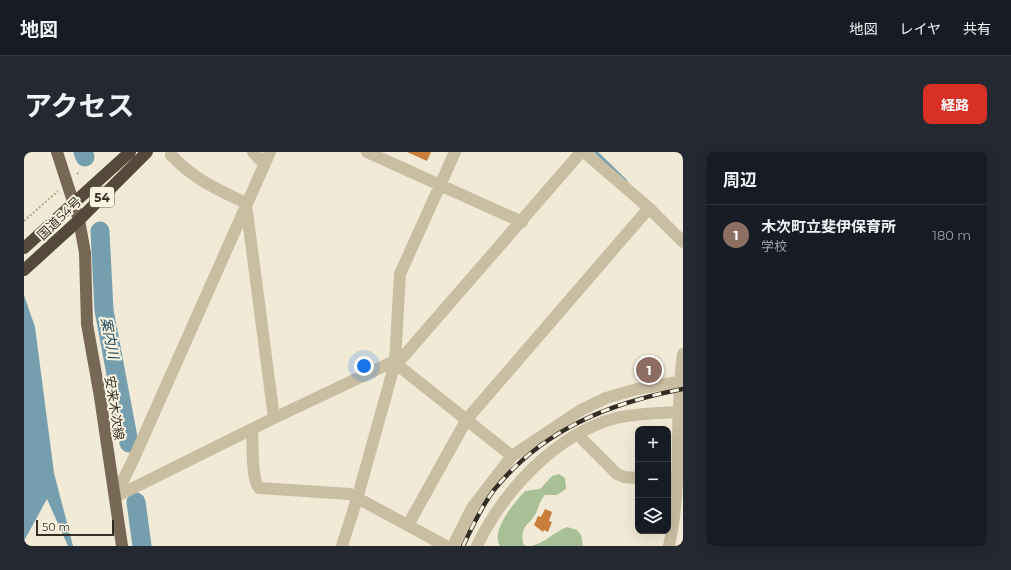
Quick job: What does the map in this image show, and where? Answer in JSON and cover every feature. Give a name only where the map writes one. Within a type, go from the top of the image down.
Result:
[{"type":"highway","name":"国道54号","points":[[24,248],[130,152]]},
{"type":"highway","name":"国道54号","points":[[24,270],[79,220],[147,152]]},
{"type":"main road","name":"安来木次線","points":[[57,152],[79,220],[85,253],[88,330],[100,397],[122,546]]},
{"type":"street","points":[[253,152],[264,164]]},
{"type":"street","points":[[115,497],[134,458],[246,203],[270,152]]},
{"type":"street","points":[[367,152],[522,222]]},
{"type":"street","points":[[342,546],[357,499],[395,363],[400,274],[455,152]]},
{"type":"street","points":[[115,497],[274,418],[395,363],[409,353],[583,152],[649,208],[683,242]]},
{"type":"street","points":[[171,155],[184,169],[204,184],[246,203]]},
{"type":"street","points":[[246,203],[274,418]]},
{"type":"street","points":[[408,525],[467,419],[649,208]]},
{"type":"street","points":[[669,546],[677,506],[676,478],[683,354]]},
{"type":"street","points":[[395,363],[512,456]]},
{"type":"street","points":[[453,546],[472,508],[512,456],[581,410],[606,398],[681,381]]},
{"type":"street","points":[[477,546],[504,500],[525,475],[551,452],[578,435],[616,418],[647,414],[681,405]]},
{"type":"street","points":[[252,429],[254,473],[257,486],[259,488],[345,492],[446,546]]},
{"type":"street","points":[[578,435],[617,474],[624,477],[635,478]]},
{"type":"path","points":[[24,221],[59,190]]},
{"type":"green space","points":[[559,474],[565,478],[566,489],[557,495],[545,495],[543,497],[536,513],[524,529],[522,538],[523,544],[526,546],[500,546],[498,533],[505,517],[515,502],[525,491],[540,489],[552,476]]},
{"type":"green space","points":[[567,527],[577,530],[581,535],[583,546],[531,546],[536,545]]},
{"type":"water","points":[[24,295],[35,327],[54,473],[73,546],[68,546],[47,499],[24,541]]},
{"type":"building","points":[[407,152],[431,152],[427,161]]},
{"type":"building","points":[[545,509],[552,512],[549,521],[552,522],[548,532],[544,530],[543,532],[534,525],[538,516],[541,517]]},
{"type":"waterway","name":"案内川","points":[[83,152],[85,157]]},
{"type":"waterway","points":[[596,152],[626,181]]},
{"type":"waterway","name":"案内川","points":[[100,231],[104,310],[129,443]]},
{"type":"waterway","name":"案内川","points":[[136,502],[142,546]]},
{"type":"railway","points":[[463,546],[473,524],[494,490],[513,469],[533,451],[555,435],[603,411],[629,402],[683,389]]},
{"type":"place","name":"木次町立斐伊保育所","points":[[649,370]]}]
